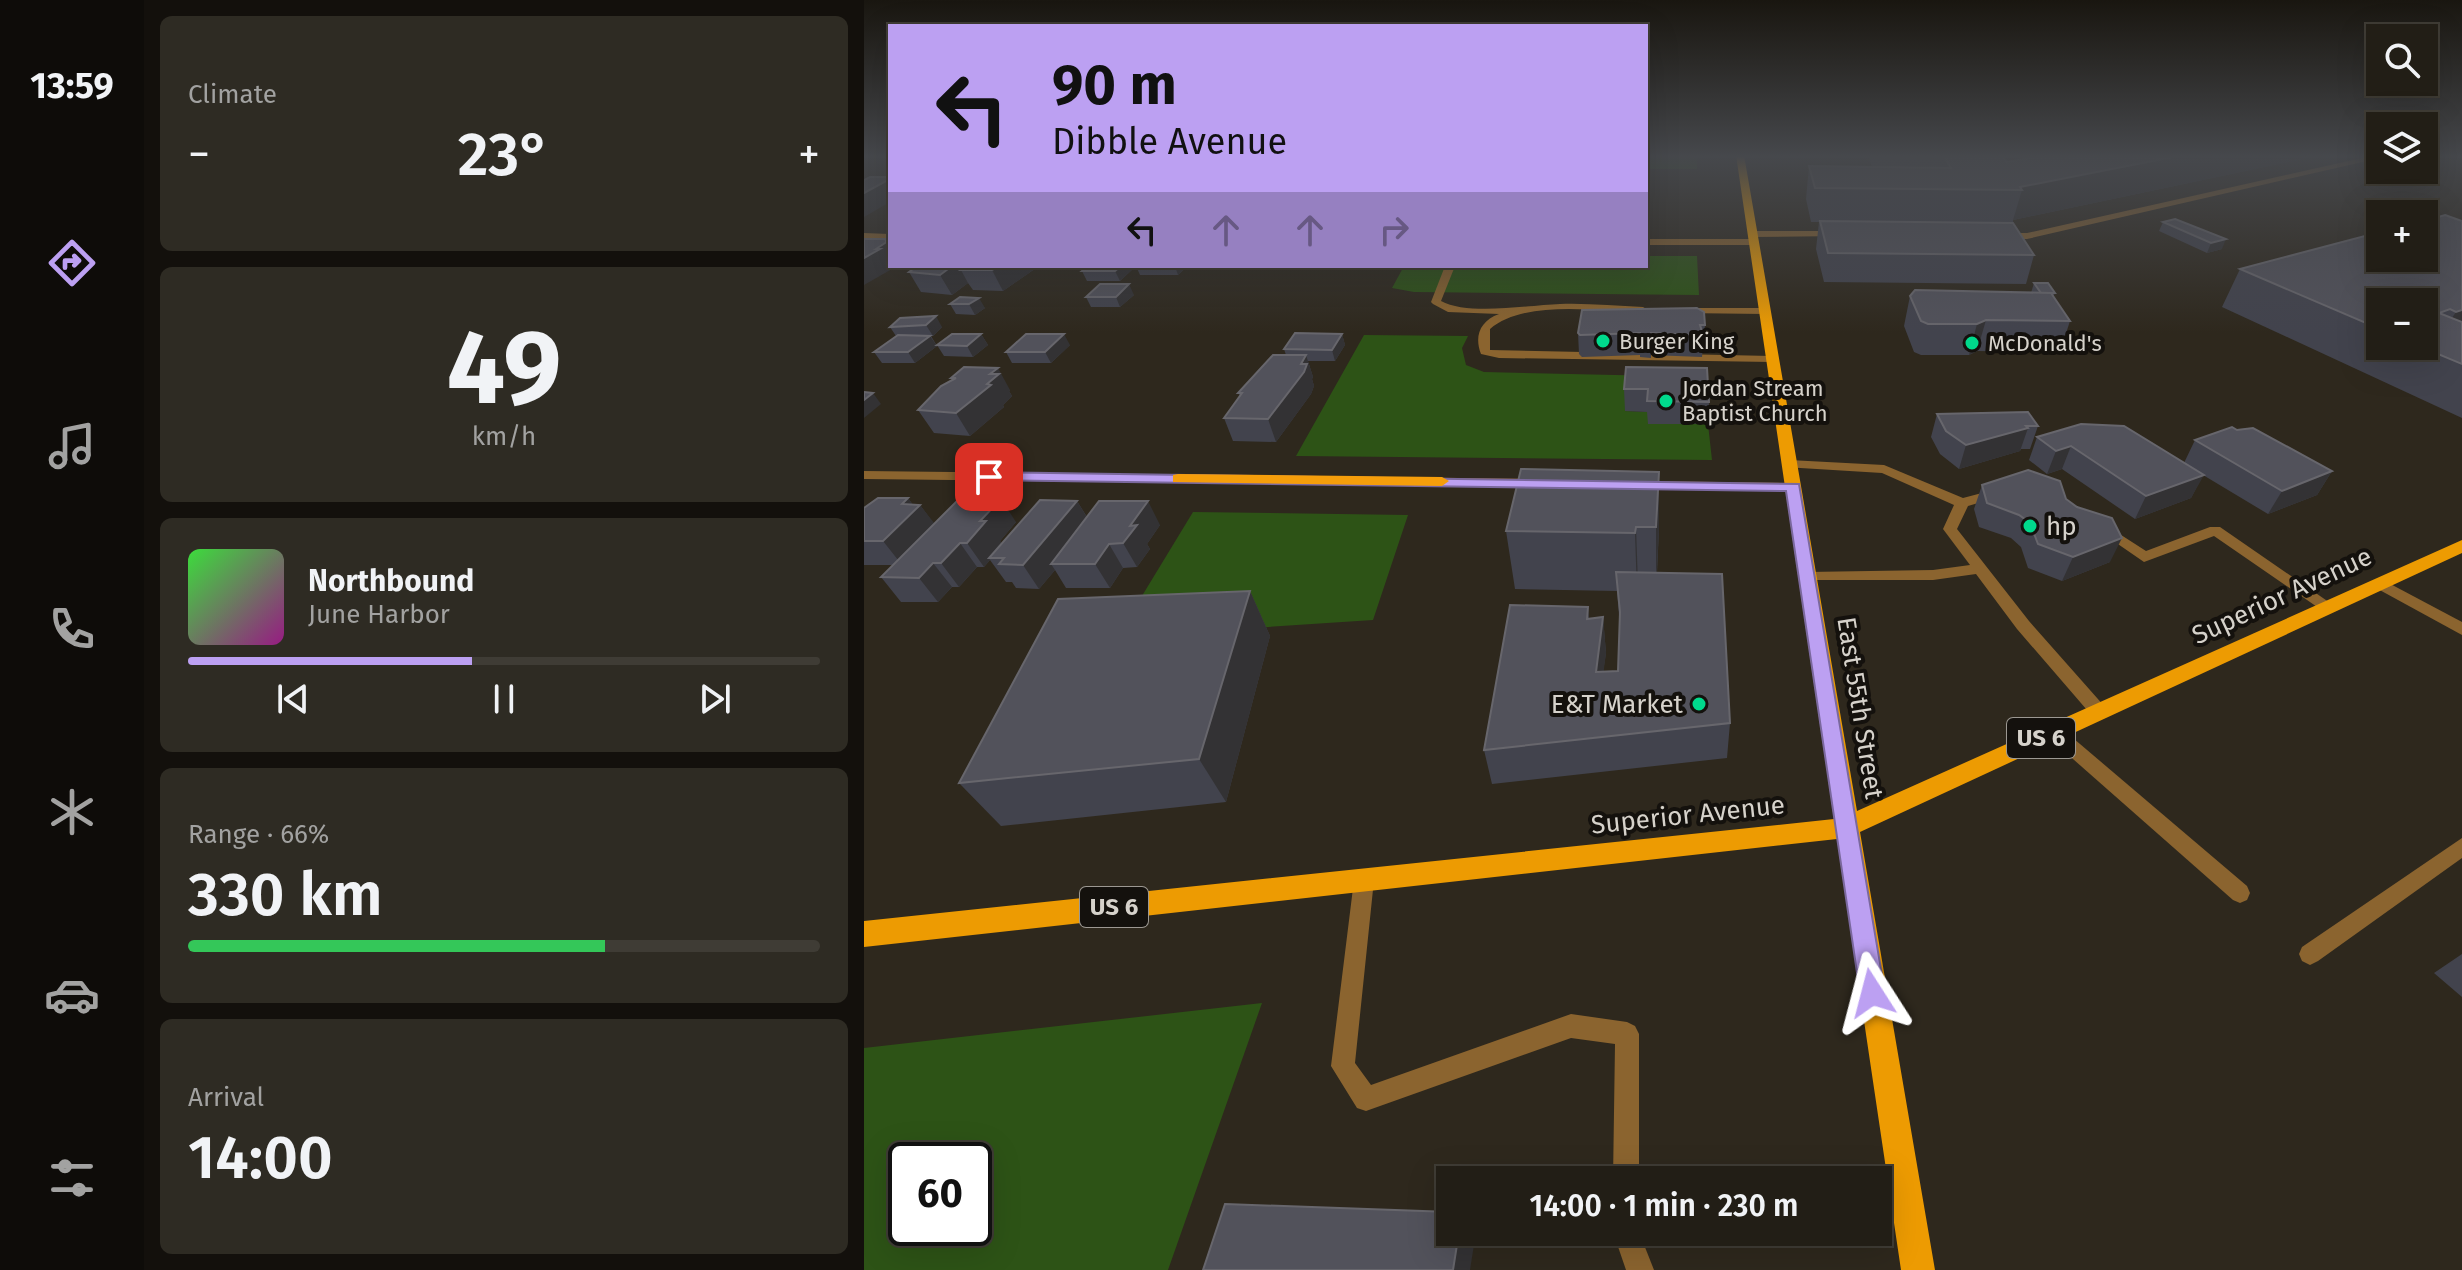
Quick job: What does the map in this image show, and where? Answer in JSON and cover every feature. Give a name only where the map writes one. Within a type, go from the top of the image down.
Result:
[{"type":"main road","name":"East 55th Street","points":[[1749,214],[1918,1270]]},
{"type":"main road","name":"Superior Avenue","points":[[864,934],[1845,828],[2462,546]]},
{"type":"street","points":[[1995,235],[2027,236],[2123,214]]},
{"type":"street","points":[[1648,242],[1852,235]]},
{"type":"street","points":[[864,236],[888,237]]},
{"type":"street","points":[[1449,268],[1436,302],[1448,309],[1512,312],[1538,308],[1661,310]]},
{"type":"street","points":[[1677,310],[1765,311]]},
{"type":"street","points":[[1512,312],[1493,319],[1483,330],[1485,352],[1557,357],[1772,359]]},
{"type":"street","points":[[1789,464],[1884,469],[1962,503],[2008,490]]},
{"type":"street","points":[[864,475],[1552,483]]},
{"type":"street","points":[[1630,485],[1793,487]]},
{"type":"street","points":[[1962,503],[1950,529],[1978,569],[2099,712]]},
{"type":"street","points":[[2097,523],[2144,557],[2215,530],[2328,607]]},
{"type":"street","points":[[1807,577],[1933,575],[1978,569]]},
{"type":"street","points":[[2381,584],[2462,629]]},
{"type":"street","points":[[2054,732],[2240,893]]},
{"type":"street","points":[[2310,954],[2462,847]]},
{"type":"street","points":[[1364,880],[1343,1066],[1366,1099],[1571,1026],[1627,1034],[1626,1166]]},
{"type":"street","points":[[1631,1246],[1640,1270]]},
{"type":"green space","points":[[1648,256],[1697,256],[1699,295],[1414,292],[1392,288],[1403,268],[1648,268]]},
{"type":"green space","points":[[1364,335],[1468,336],[1462,348],[1466,365],[1484,372],[1707,377],[1708,380],[1626,381],[1625,411],[1648,412],[1708,424],[1712,460],[1296,456]]},
{"type":"green space","points":[[1193,512],[1408,515],[1373,620],[1117,637]]},
{"type":"green space","points":[[1262,1003],[1168,1270],[864,1270],[864,1048]]},
{"type":"building","points":[[2445,215],[2462,221],[2462,310],[2456,312],[2450,309],[2439,313],[2462,322],[2462,364],[2438,354],[2438,288],[2366,288],[2366,323],[2240,269],[2366,236],[2366,272],[2438,272],[2438,217]]},
{"type":"building","points":[[2175,219],[2226,239],[2211,243],[2163,222]]},
{"type":"building","points":[[1820,221],[2013,223],[2034,255],[1828,253]]},
{"type":"building","points":[[864,239],[888,239],[876,249],[880,249],[864,258]]},
{"type":"building","points":[[914,268],[949,268],[940,275],[909,272]]},
{"type":"building","points":[[964,268],[996,268],[992,270],[961,270]]},
{"type":"building","points":[[1086,268],[1119,268],[1115,271],[1082,271]]},
{"type":"building","points":[[2034,283],[2048,283],[2055,293],[2041,293]]},
{"type":"building","points":[[1100,284],[1129,284],[1116,297],[1086,297]]},
{"type":"building","points":[[1915,290],[2051,293],[2070,321],[1986,320],[1977,324],[1928,324],[1921,321],[1910,296]]},
{"type":"building","points":[[960,297],[979,298],[969,304],[950,304]]},
{"type":"building","points":[[1697,308],[1704,312],[1705,325],[1700,325],[1703,335],[1578,333],[1582,310]]},
{"type":"building","points":[[936,316],[926,325],[890,327],[900,318]]},
{"type":"building","points":[[1295,333],[1342,334],[1332,350],[1284,349]]},
{"type":"building","points":[[952,334],[981,334],[967,346],[937,345]]},
{"type":"building","points":[[1026,334],[1064,334],[1045,352],[1006,352]]},
{"type":"building","points":[[898,335],[930,336],[908,352],[874,352]]},
{"type":"building","points":[[1273,355],[1306,355],[1301,364],[1307,364],[1304,372],[1268,419],[1224,418],[1242,393],[1238,393]]},
{"type":"building","points":[[964,367],[998,368],[990,374],[999,374],[987,384],[991,385],[956,413],[918,410],[941,386],[956,378],[951,378]]},
{"type":"building","points":[[1626,367],[1707,368],[1709,402],[1647,401],[1648,389],[1624,389]]},
{"type":"building","points":[[2028,412],[2038,426],[2026,426],[2028,428],[1966,445],[1946,431],[1937,414]]},
{"type":"building","points":[[2081,424],[2124,426],[2204,475],[2146,496],[2071,446],[2056,451],[2037,437]]},
{"type":"building","points":[[2232,427],[2237,430],[2253,428],[2332,471],[2282,491],[2195,440]]},
{"type":"building","points":[[1521,469],[1659,472],[1656,527],[1636,527],[1635,533],[1506,531]]},
{"type":"building","points":[[2028,470],[2060,481],[2066,499],[2077,507],[2112,518],[2122,538],[2073,557],[2038,544],[2030,523],[2019,515],[1987,503],[1982,485]]},
{"type":"building","points":[[878,498],[908,498],[902,504],[920,505],[883,541],[864,541],[864,508]]},
{"type":"building","points":[[960,498],[1001,499],[980,521],[986,521],[967,543],[960,543],[941,563],[933,563],[919,578],[881,577]]},
{"type":"building","points":[[1040,500],[1077,501],[1023,565],[999,564],[1004,558],[989,558]]},
{"type":"building","points":[[1099,501],[1148,501],[1130,526],[1137,525],[1123,543],[1109,544],[1095,564],[1051,564]]},
{"type":"building","points":[[1616,572],[1722,574],[1730,723],[1484,750],[1510,605],[1588,607],[1587,619],[1603,617],[1596,672],[1618,671],[1620,612]]},
{"type":"building","points":[[1250,591],[1199,759],[959,783],[1058,599]]},
{"type":"building","points":[[1225,1204],[1436,1212],[1436,1246],[1457,1246],[1453,1270],[1203,1270]]},
{"type":"slow traffic","points":[[1178,478],[1442,481]]},
{"type":"place","name":"Burger King","points":[[1603,341]]},
{"type":"place","name":"McDonald's","points":[[1972,343]]},
{"type":"place","name":"Jordan Stream Baptist Church","points":[[1666,401]]},
{"type":"place","name":"hp","points":[[2030,526]]},
{"type":"place","name":"E&T Market","points":[[1699,704]]},
{"type":"route","points":[[989,477],[1793,487],[1872,993]]}]
